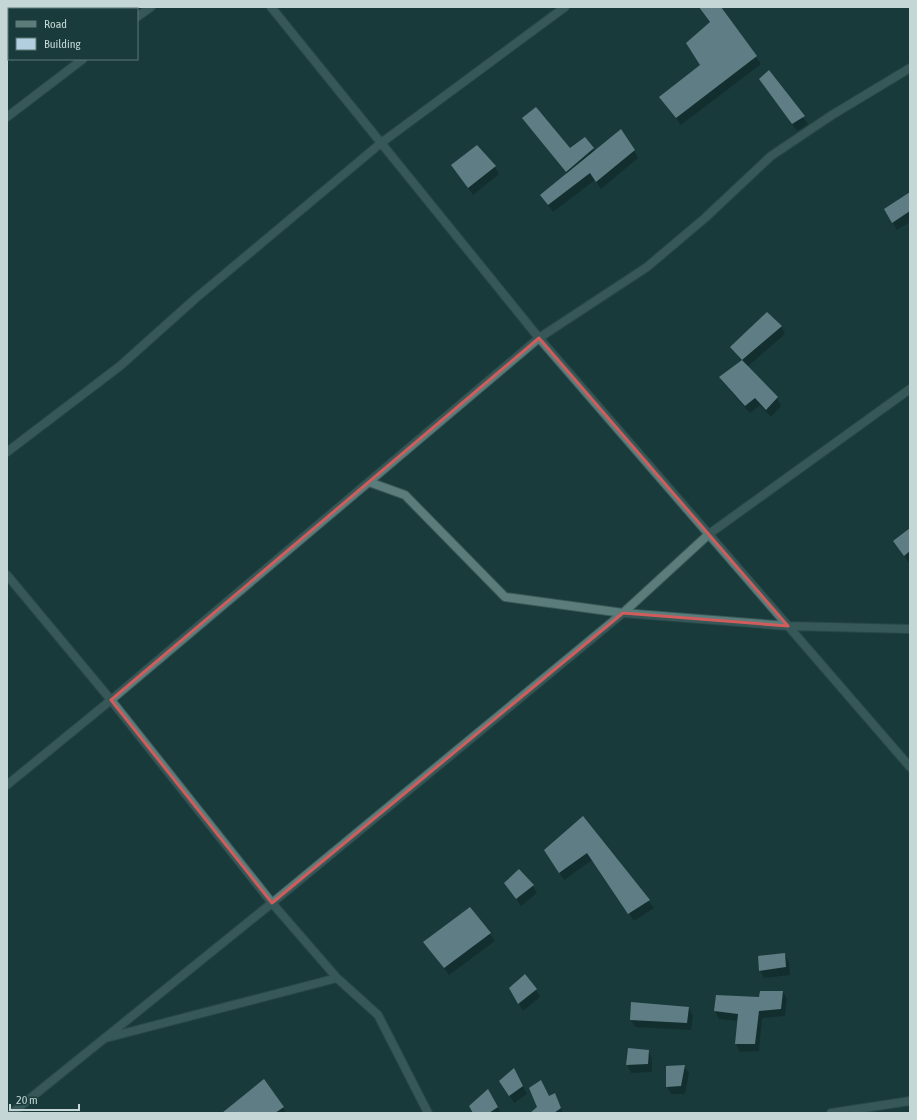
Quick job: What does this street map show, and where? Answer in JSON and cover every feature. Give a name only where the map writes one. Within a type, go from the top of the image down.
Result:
[{"type":"street","points":[[138,16],[151,7]]},
{"type":"street","points":[[271,7],[539,338],[910,767]]},
{"type":"street","points":[[7,452],[120,366],[196,298],[382,143],[565,7]]},
{"type":"street","points":[[7,117],[82,60]]},
{"type":"street","points":[[7,785],[111,700],[539,338],[647,267],[705,218],[771,156],[832,115],[910,68]]},
{"type":"street","points":[[12,1113],[272,903],[623,613],[709,534],[910,389]]},
{"type":"street","points":[[369,482],[405,495],[505,597],[623,613],[788,626],[910,629]]},
{"type":"street","points":[[7,575],[111,700],[272,903],[336,978],[378,1015],[428,1113]]},
{"type":"street","points":[[103,1039],[336,978]]},
{"type":"street","points":[[831,1113],[910,1101]]},
{"type":"highlighted area","points":[[539,338],[788,626],[623,613],[272,903],[111,700]]},
{"type":"building","points":[[699,7],[721,7],[757,56],[676,118],[659,97],[700,65],[686,43],[710,22]]},
{"type":"building","points":[[769,70],[805,116],[792,124],[759,79]]},
{"type":"building","points":[[536,107],[570,148],[585,137],[594,148],[566,172],[522,118]]},
{"type":"building","points":[[621,129],[635,150],[596,182],[590,173],[548,205],[540,195]]},
{"type":"building","points":[[477,145],[496,166],[468,188],[451,165]]},
{"type":"building","points":[[910,192],[910,211],[892,223],[884,209]]},
{"type":"building","points":[[767,312],[782,326],[742,360],[730,347]]},
{"type":"building","points":[[742,360],[778,397],[766,410],[755,398],[745,406],[719,377]]},
{"type":"building","points":[[910,528],[910,551],[904,556],[893,541]]},
{"type":"building","points":[[583,816],[650,900],[628,914],[587,853],[559,873],[544,850]]},
{"type":"building","points":[[519,869],[534,885],[516,899],[504,883]]},
{"type":"building","points":[[470,907],[491,933],[444,968],[423,942]]},
{"type":"building","points":[[785,953],[786,967],[759,971],[758,956]]},
{"type":"building","points":[[525,974],[537,989],[518,1004],[509,988]]},
{"type":"building","points":[[760,991],[783,991],[781,1009],[759,1011],[755,1044],[735,1044],[738,1014],[714,1011],[716,995],[759,997]]},
{"type":"building","points":[[631,1002],[689,1007],[687,1023],[630,1020]]},
{"type":"building","points":[[628,1048],[649,1050],[648,1064],[626,1065]]},
{"type":"building","points":[[685,1065],[681,1086],[666,1087],[666,1066]]},
{"type":"building","points":[[514,1068],[523,1086],[509,1096],[499,1081]]},
{"type":"building","points":[[264,1079],[284,1107],[275,1113],[222,1113]]},
{"type":"building","points":[[541,1080],[549,1096],[555,1093],[561,1108],[554,1113],[530,1113],[537,1107],[529,1088]]},
{"type":"building","points":[[488,1089],[498,1107],[489,1113],[473,1113],[469,1106]]}]
